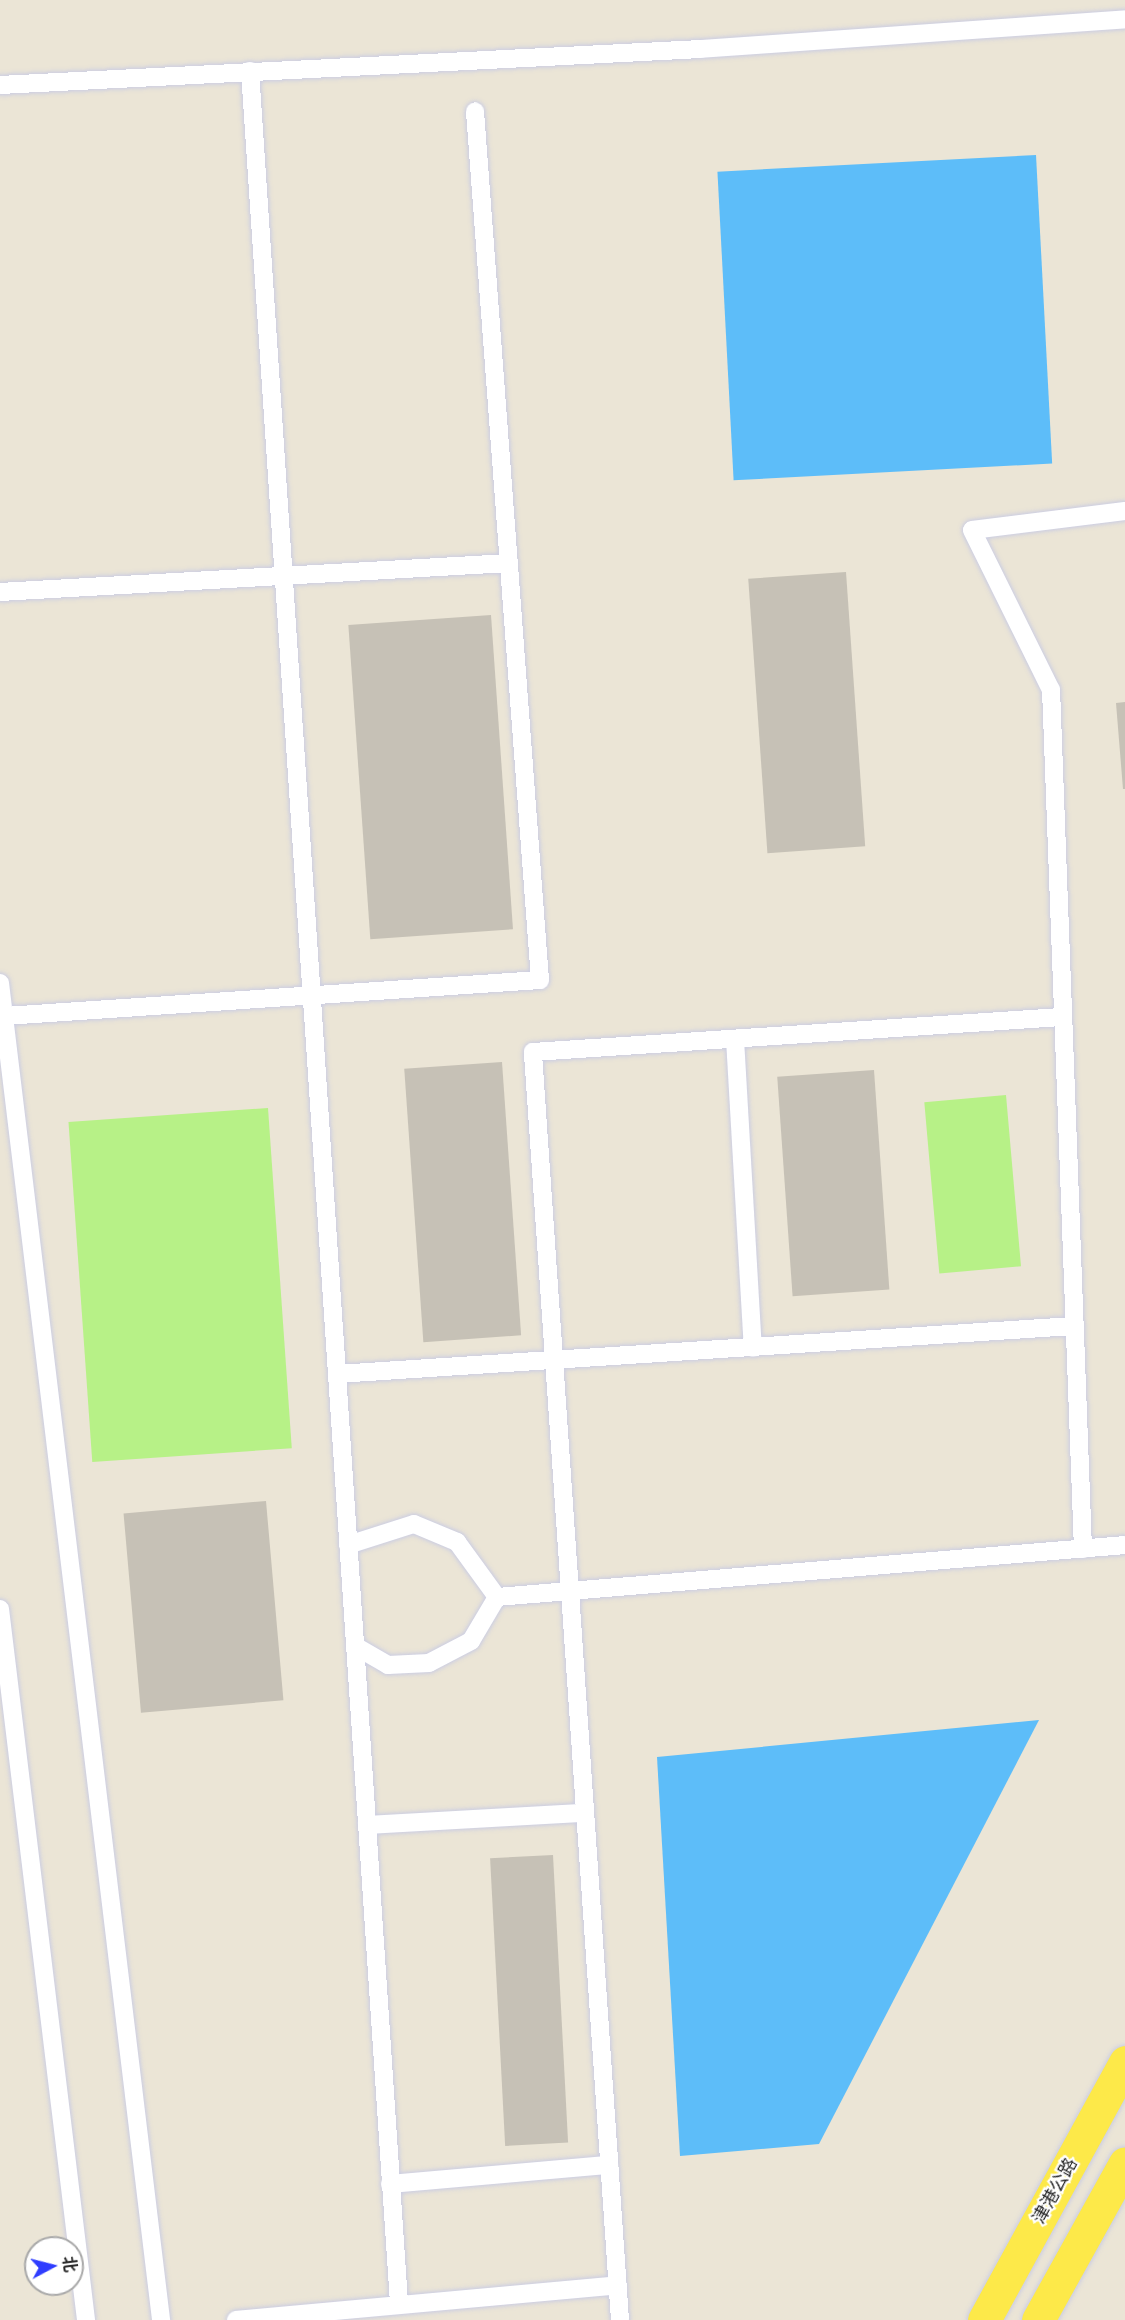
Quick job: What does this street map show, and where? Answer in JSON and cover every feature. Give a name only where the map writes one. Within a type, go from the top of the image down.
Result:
[{"type":"main road","name":"津港公路","points":[[984,2320],[1125,2062]]},
{"type":"main road","points":[[1038,2320],[1125,2163]]},
{"type":"lane","points":[[0,85],[700,49],[1125,19]]},
{"type":"lane","points":[[250,72],[399,2304]]},
{"type":"lane","points":[[4,1016],[540,980],[475,111]]},
{"type":"lane","points":[[1083,1549],[1051,690],[972,530],[1125,511]]},
{"type":"lane","points":[[0,592],[509,563]]},
{"type":"lane","points":[[0,983],[161,2320]]},
{"type":"lane","points":[[620,2320],[533,1052],[1062,1017]]},
{"type":"lane","points":[[735,1039],[753,1347]]},
{"type":"lane","points":[[337,1374],[1074,1326]]},
{"type":"lane","points":[[348,1545],[414,1524],[457,1542],[497,1597]]},
{"type":"lane","points":[[497,1597],[1125,1545]]},
{"type":"lane","points":[[355,1646],[388,1665],[429,1663],[471,1641],[497,1597]]},
{"type":"lane","points":[[0,1609],[86,2320]]},
{"type":"lane","points":[[367,1825],[585,1813]]},
{"type":"lane","points":[[390,2184],[609,2165]]},
{"type":"lane","points":[[236,2320],[617,2285]]},
{"type":"green space","points":[[1006,1095],[1021,1266],[939,1273],[924,1102]]},
{"type":"green space","points":[[268,1108],[292,1448],[92,1462],[68,1122]]},
{"type":"water","points":[[1036,155],[1052,464],[734,480],[717,172]]},
{"type":"water","points":[[1039,1720],[819,2144],[680,2156],[657,1757]]},
{"type":"building","points":[[846,572],[865,846],[767,853],[748,579]]},
{"type":"building","points":[[491,615],[513,929],[370,939],[348,625]]},
{"type":"building","points":[[1125,702],[1125,789],[1123,789],[1116,703]]},
{"type":"building","points":[[502,1062],[521,1335],[423,1342],[404,1069]]},
{"type":"building","points":[[874,1070],[889,1289],[793,1296],[777,1077]]},
{"type":"building","points":[[266,1501],[283,1700],[141,1713],[124,1513]]},
{"type":"building","points":[[553,1855],[568,2143],[505,2146],[490,1858]]}]
